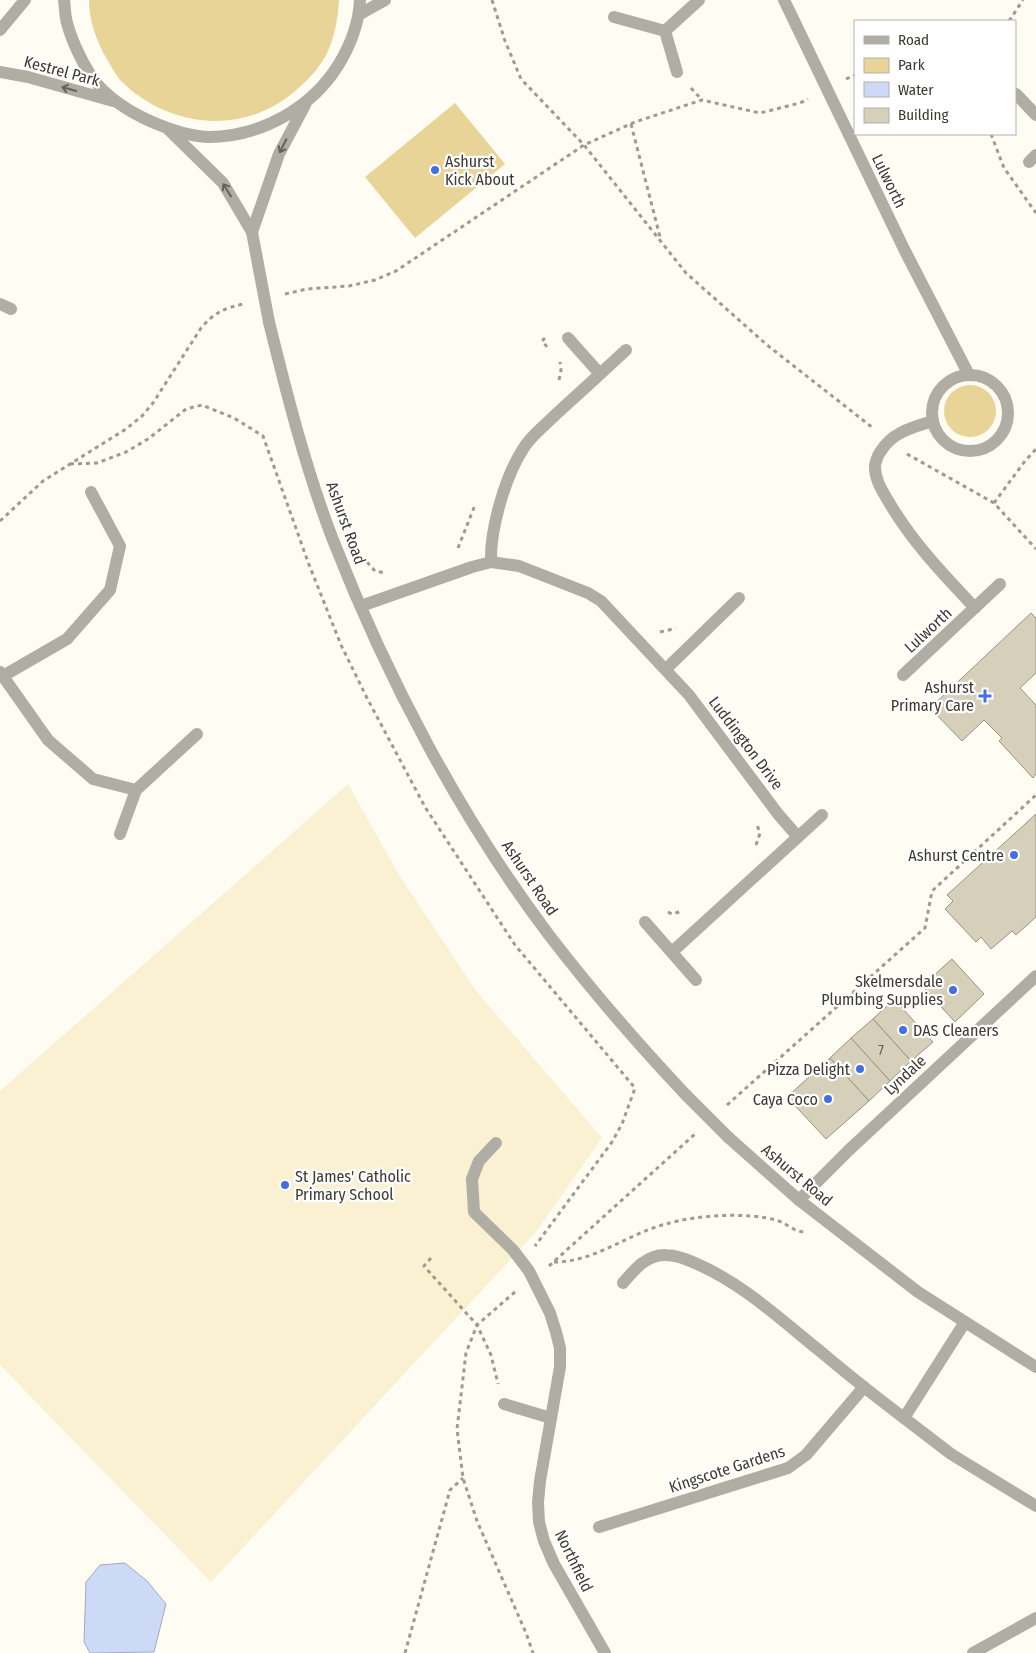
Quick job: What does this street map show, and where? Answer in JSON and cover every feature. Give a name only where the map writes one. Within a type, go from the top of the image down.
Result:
[{"type":"street","points":[[0,30],[25,0]]},
{"type":"street","points":[[64,0],[67,23],[82,60],[97,83],[116,102],[169,130],[208,137],[241,133],[275,122],[306,103],[330,78],[349,48],[360,14],[360,0]]},
{"type":"street","points":[[360,14],[385,0]]},
{"type":"street","points":[[665,31],[699,0]]},
{"type":"street","name":"Lulworth","points":[[784,0],[905,251],[969,374]]},
{"type":"street","points":[[614,17],[665,31]]},
{"type":"street","points":[[665,31],[677,72]]},
{"type":"street","name":"Kestrel Park","points":[[0,72],[28,77],[116,102]]},
{"type":"street","points":[[1016,94],[1036,115]]},
{"type":"street","points":[[252,232],[280,154],[306,103]]},
{"type":"street","name":"Ashurst Road","points":[[169,130],[223,183],[252,232],[269,322],[286,392],[333,540],[360,606],[396,682],[439,765],[520,895],[550,936],[647,1054],[728,1137],[799,1200],[918,1292],[1036,1366]]},
{"type":"street","points":[[568,338],[600,374]]},
{"type":"street","points":[[490,562],[493,526],[504,492],[523,448],[537,432],[626,350]]},
{"type":"street","points":[[969,374],[982,376],[994,382],[1003,392],[1008,405],[1009,418],[1004,431],[996,441],[985,448],[972,451],[959,449],[947,443],[938,433],[933,421],[932,410],[934,399],[940,389],[953,379],[969,374]]},
{"type":"street","name":"Lulworth","points":[[933,421],[910,428],[889,440],[880,451],[875,464],[876,476],[881,489],[915,542],[975,608]]},
{"type":"street","points":[[91,492],[120,546],[110,590],[68,639],[2,674],[48,740],[93,779],[136,790]]},
{"type":"street","name":"Luddington Drive","points":[[360,606],[490,562],[519,566],[588,592],[612,611],[689,695],[778,814],[798,837]]},
{"type":"street","name":"Lulworth","points":[[904,675],[1000,584]]},
{"type":"street","points":[[666,669],[739,598]]},
{"type":"street","points":[[120,834],[136,790],[197,734]]},
{"type":"street","points":[[672,952],[822,816]]},
{"type":"street","points":[[645,922],[696,980]]},
{"type":"street","name":"Lyndale","points":[[799,1200],[849,1150],[1036,976]]},
{"type":"street","name":"Northfield","points":[[496,1143],[479,1161],[472,1179],[474,1212],[513,1250],[529,1272],[550,1312],[560,1348],[559,1381],[540,1482],[539,1522],[544,1541],[554,1564],[605,1653]]},
{"type":"street","points":[[623,1283],[634,1269],[655,1256],[676,1256],[711,1270],[731,1281],[751,1296],[951,1454],[1036,1506]]},
{"type":"street","points":[[904,1418],[965,1322]]},
{"type":"street","name":"Kingscote Gardens","points":[[599,1527],[788,1468],[806,1455],[864,1387]]},
{"type":"street","points":[[504,1404],[551,1418]]},
{"type":"street","points":[[974,1653],[1036,1618]]},
{"type":"path","points":[[492,0],[505,41],[521,79],[584,145],[686,273],[760,339],[876,430]]},
{"type":"path","points":[[1010,20],[1023,0]]},
{"type":"path","points":[[279,296],[307,289],[349,286],[375,280],[396,271],[584,145],[632,124],[702,100],[760,114],[800,103],[826,89]]},
{"type":"path","points":[[632,124],[661,240]]},
{"type":"path","points":[[0,521],[43,481],[126,429],[142,416],[153,403],[210,317],[223,309],[251,302]]},
{"type":"path","points":[[70,464],[97,463],[126,452],[148,439],[186,409],[202,405],[234,418],[262,436],[308,562],[341,645],[425,807],[515,945],[635,1088],[622,1124],[612,1142],[533,1250]]},
{"type":"path","points":[[902,450],[994,503],[1036,549]]},
{"type":"path","points":[[994,503],[1024,461],[1036,450]]},
{"type":"path","points":[[742,1092],[925,928],[932,891],[1036,795]]},
{"type":"path","points":[[748,851],[756,845],[760,833],[755,820]]},
{"type":"path","points":[[664,910],[672,914],[683,910]]},
{"type":"path","points":[[542,1262],[547,1268],[688,1140]]},
{"type":"path","points":[[554,1262],[568,1262],[586,1258],[638,1233],[667,1223],[736,1215],[758,1216],[779,1220],[797,1232],[809,1232],[825,1220]]},
{"type":"path","points":[[431,1258],[424,1266],[477,1325],[491,1355],[496,1374]]},
{"type":"path","points":[[517,1290],[477,1325],[466,1353],[457,1428],[463,1478],[477,1522],[533,1653]]},
{"type":"path","points":[[405,1653],[450,1490],[463,1478]]},
{"type":"shaded area","name":"St James' Catholic Primary School","points":[[348,784],[399,875],[476,991],[602,1138],[536,1232],[211,1582],[0,1365],[0,1091]]},
{"type":"green space","points":[[89,0],[339,0],[336,26],[328,51],[318,68],[299,88],[274,106],[252,115],[229,120],[206,120],[182,116],[160,108],[139,96],[120,80],[97,39],[90,16]]},
{"type":"green space","name":"Ashurst Kick About","points":[[455,103],[505,164],[415,238],[365,177]]},
{"type":"green space","points":[[970,385],[980,387],[988,393],[994,401],[996,411],[994,421],[988,429],[980,435],[970,437],[960,435],[952,429],[946,421],[944,411],[946,401],[952,393],[960,387]]},
{"type":"water","points":[[125,1563],[147,1581],[166,1604],[154,1652],[90,1653],[84,1642],[86,1582],[100,1565]]},
{"type":"building","name":"Ashurst Primary Care","points":[[1031,613],[1036,618],[1036,673],[1020,688],[1036,705],[1036,774],[1033,778],[999,741],[1002,738],[984,720],[962,741],[930,708]]},
{"type":"building","name":"Ashurst Centre","points":[[1036,814],[1036,917],[1016,935],[1012,931],[991,949],[981,937],[976,942],[945,909],[953,901],[947,895]]},
{"type":"building","name":"Skelmersdale Plumbing Supplies","points":[[952,959],[984,994],[955,1022],[922,986]]},
{"type":"building","name":"DAS Cleaners","points":[[894,999],[933,1042],[911,1061],[873,1019]]},
{"type":"building","points":[[873,1019],[911,1061],[890,1081],[851,1038]]},
{"type":"building","name":"Pizza Delight","points":[[851,1038],[890,1081],[869,1101],[830,1058]]},
{"type":"building","name":"Caya Coco","points":[[830,1058],[869,1101],[826,1139],[787,1097]]},
{"type":"place","name":"Ashurst Kick About","points":[[435,170]]},
{"type":"place","name":"Ashurst Primary Care","points":[[985,696]]},
{"type":"place","name":"Ashurst Centre","points":[[1014,855]]},
{"type":"place","name":"Skelmersdale Plumbing Supplies","points":[[953,990]]},
{"type":"place","name":"DAS Cleaners","points":[[903,1030]]},
{"type":"place","name":"Pizza Delight","points":[[860,1069]]},
{"type":"place","name":"Caya Coco","points":[[828,1099]]},
{"type":"place","name":"St James' Catholic Primary School","points":[[285,1185]]}]
